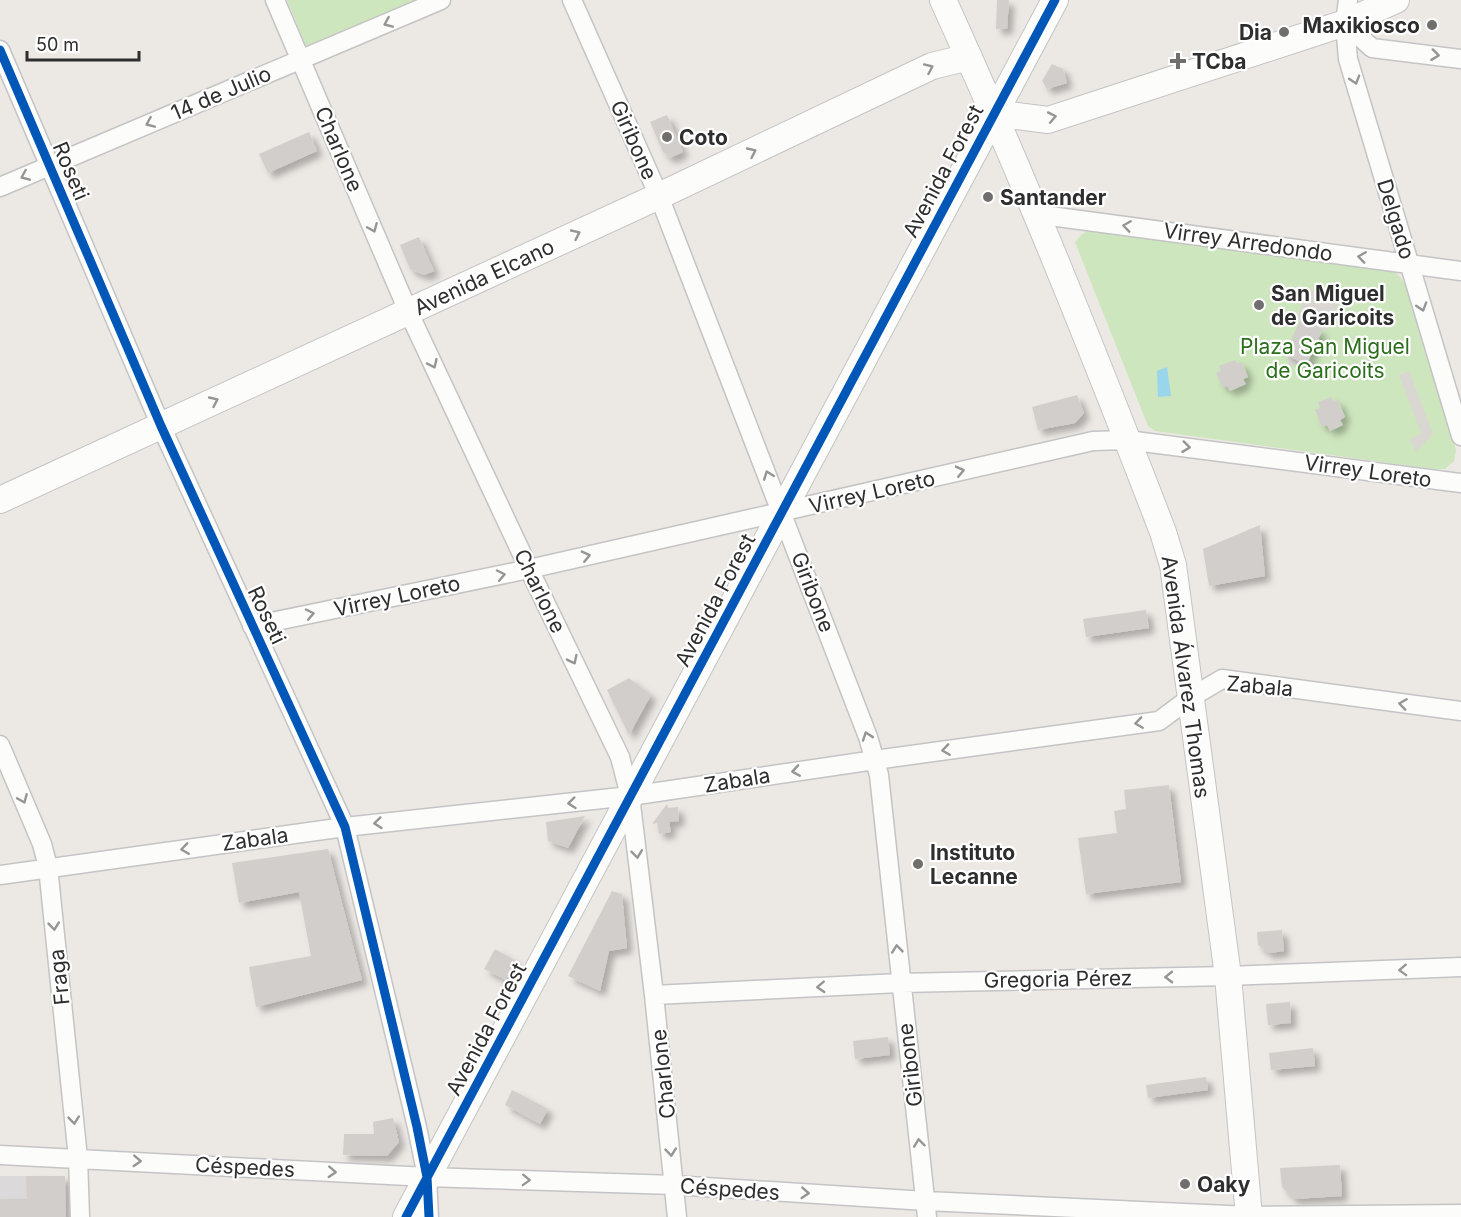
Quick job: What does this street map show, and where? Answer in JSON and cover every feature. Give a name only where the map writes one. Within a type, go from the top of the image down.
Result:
[{"type":"main road","name":"Avenida Álvarez Thomas","points":[[943,0],[994,114],[1078,314],[1173,565],[1228,976],[1249,1217]]},
{"type":"main road","name":"Avenida Forest","points":[[406,1217],[1055,0]]},
{"type":"main road","points":[[994,114],[1048,120],[1346,11],[1396,0]]},
{"type":"main road","name":"Avenida Elcano","points":[[0,501],[659,196],[932,66],[969,57]]},
{"type":"street","name":"Charlone","points":[[275,0],[408,311],[620,757],[630,796],[677,1217]]},
{"type":"street","name":"14 de Julio","points":[[0,187],[441,0]]},
{"type":"street","name":"Giribone","points":[[572,0],[659,196],[782,512],[875,760],[879,775],[926,1209]]},
{"type":"street","points":[[1346,11],[1372,48],[1461,58]]},
{"type":"street","name":"Delgado","points":[[1346,11],[1348,59],[1461,436]]},
{"type":"street","name":"Roseti","points":[[0,50],[161,426],[345,827],[427,1177],[429,1217]]},
{"type":"street","name":"Virrey Arredondo","points":[[1035,214],[1461,271]]},
{"type":"street","name":"Virrey Loreto","points":[[252,626],[529,569],[1093,441],[1127,440],[1461,483]]},
{"type":"street","name":"Zabala","points":[[0,875],[345,827],[630,796],[1159,721],[1190,698],[1222,679],[1461,711]]},
{"type":"street","name":"Fraga","points":[[0,745],[42,844],[48,867],[78,1158],[80,1217]]},
{"type":"street","name":"Gregoria Pérez","points":[[654,995],[900,982],[1228,976],[1461,968]]},
{"type":"street","name":"Céspedes","points":[[0,1155],[427,1177],[674,1185],[926,1209],[1249,1217],[1461,1214]]},
{"type":"shaded area","points":[[1309,289],[1339,302],[1327,331],[1321,329],[1308,359],[1314,363],[1311,369],[1301,363],[1291,366],[1288,355],[1276,347],[1278,342],[1289,347],[1300,320],[1296,318]]},
{"type":"shaded area","points":[[1409,371],[1433,434],[1416,452],[1410,440],[1421,433],[1399,375]]},
{"type":"shaded area","points":[[0,1176],[65,1176],[66,1217],[0,1217]]},
{"type":"green space","points":[[287,0],[425,0],[307,49]]},
{"type":"green space","name":"Plaza San Miguel de Garicoits","points":[[1094,227],[1196,246],[1391,270],[1399,276],[1412,299],[1456,450],[1454,461],[1445,469],[1434,469],[1155,431],[1148,426],[1075,242]]},
{"type":"water","points":[[1167,367],[1171,396],[1158,397],[1157,371]]},
{"type":"building","points":[[997,0],[1009,0],[1007,29],[996,29]]},
{"type":"building","points":[[1052,64],[1063,69],[1067,83],[1047,89],[1042,81]]},
{"type":"building","name":"Coto","points":[[667,115],[683,152],[670,158],[663,152],[650,122]]},
{"type":"building","points":[[309,132],[317,151],[268,173],[259,154]]},
{"type":"building","points":[[419,237],[434,271],[424,275],[410,269],[400,245]]},
{"type":"building","points":[[1300,321],[1322,331],[1306,366],[1285,353]]},
{"type":"building","points":[[1235,360],[1237,364],[1242,362],[1248,377],[1243,379],[1246,384],[1230,391],[1227,386],[1223,388],[1216,373],[1221,371],[1219,366]]},
{"type":"building","points":[[1077,395],[1084,413],[1075,423],[1038,430],[1032,407]]},
{"type":"building","points":[[1331,397],[1333,402],[1338,400],[1345,417],[1340,420],[1343,425],[1330,431],[1327,425],[1322,427],[1315,410],[1320,408],[1318,402]]},
{"type":"building","points":[[1260,525],[1265,576],[1209,586],[1203,549]]},
{"type":"building","points":[[1146,610],[1149,628],[1086,637],[1083,619]]},
{"type":"building","points":[[629,678],[651,695],[629,735],[607,690]]},
{"type":"building","points":[[1169,785],[1181,882],[1086,894],[1078,838],[1117,833],[1114,811],[1126,809],[1124,790]]},
{"type":"building","points":[[667,804],[668,808],[678,807],[679,821],[669,822],[671,832],[659,834],[657,823],[652,824]]},
{"type":"building","points":[[585,816],[568,848],[548,841],[546,822]]},
{"type":"building","points":[[328,849],[362,980],[256,1007],[249,967],[311,956],[299,892],[239,903],[232,863]]},
{"type":"building","points":[[612,891],[622,894],[627,948],[609,951],[600,991],[568,976]]},
{"type":"building","points":[[1282,930],[1284,951],[1269,953],[1258,945],[1257,932]]},
{"type":"building","points":[[495,949],[516,961],[506,980],[484,969]]},
{"type":"building","points":[[1290,1002],[1291,1023],[1268,1025],[1266,1004]]},
{"type":"building","points":[[888,1037],[890,1055],[855,1059],[853,1041]]},
{"type":"building","points":[[1313,1048],[1315,1066],[1271,1070],[1269,1053]]},
{"type":"building","points":[[1206,1077],[1208,1090],[1148,1098],[1146,1085]]},
{"type":"building","points":[[512,1090],[548,1109],[540,1124],[505,1105]]},
{"type":"building","points":[[393,1118],[399,1142],[387,1156],[343,1155],[344,1134],[374,1134],[373,1122]]},
{"type":"building","points":[[1340,1165],[1342,1196],[1294,1199],[1282,1187],[1280,1168]]},
{"type":"building","points":[[26,1176],[65,1176],[66,1217],[0,1217],[0,1199],[27,1199]]},
{"type":"cycle path","points":[[406,1217],[1055,0]]},
{"type":"cycle path","points":[[0,50],[161,426],[345,827],[417,1127],[427,1177],[429,1217]]},
{"type":"place","name":"Maxikiosco","points":[[1432,25]]},
{"type":"place","name":"Dia","points":[[1284,32]]},
{"type":"place","name":"TCba","points":[[1178,61]]},
{"type":"place","name":"Coto","points":[[667,137]]},
{"type":"place","name":"Santander","points":[[988,197]]},
{"type":"place","name":"San Miguel de Garicoits","points":[[1259,305]]},
{"type":"place","name":"Instituto Lecanne","points":[[918,864]]},
{"type":"place","name":"Oaky","points":[[1185,1184]]}]
